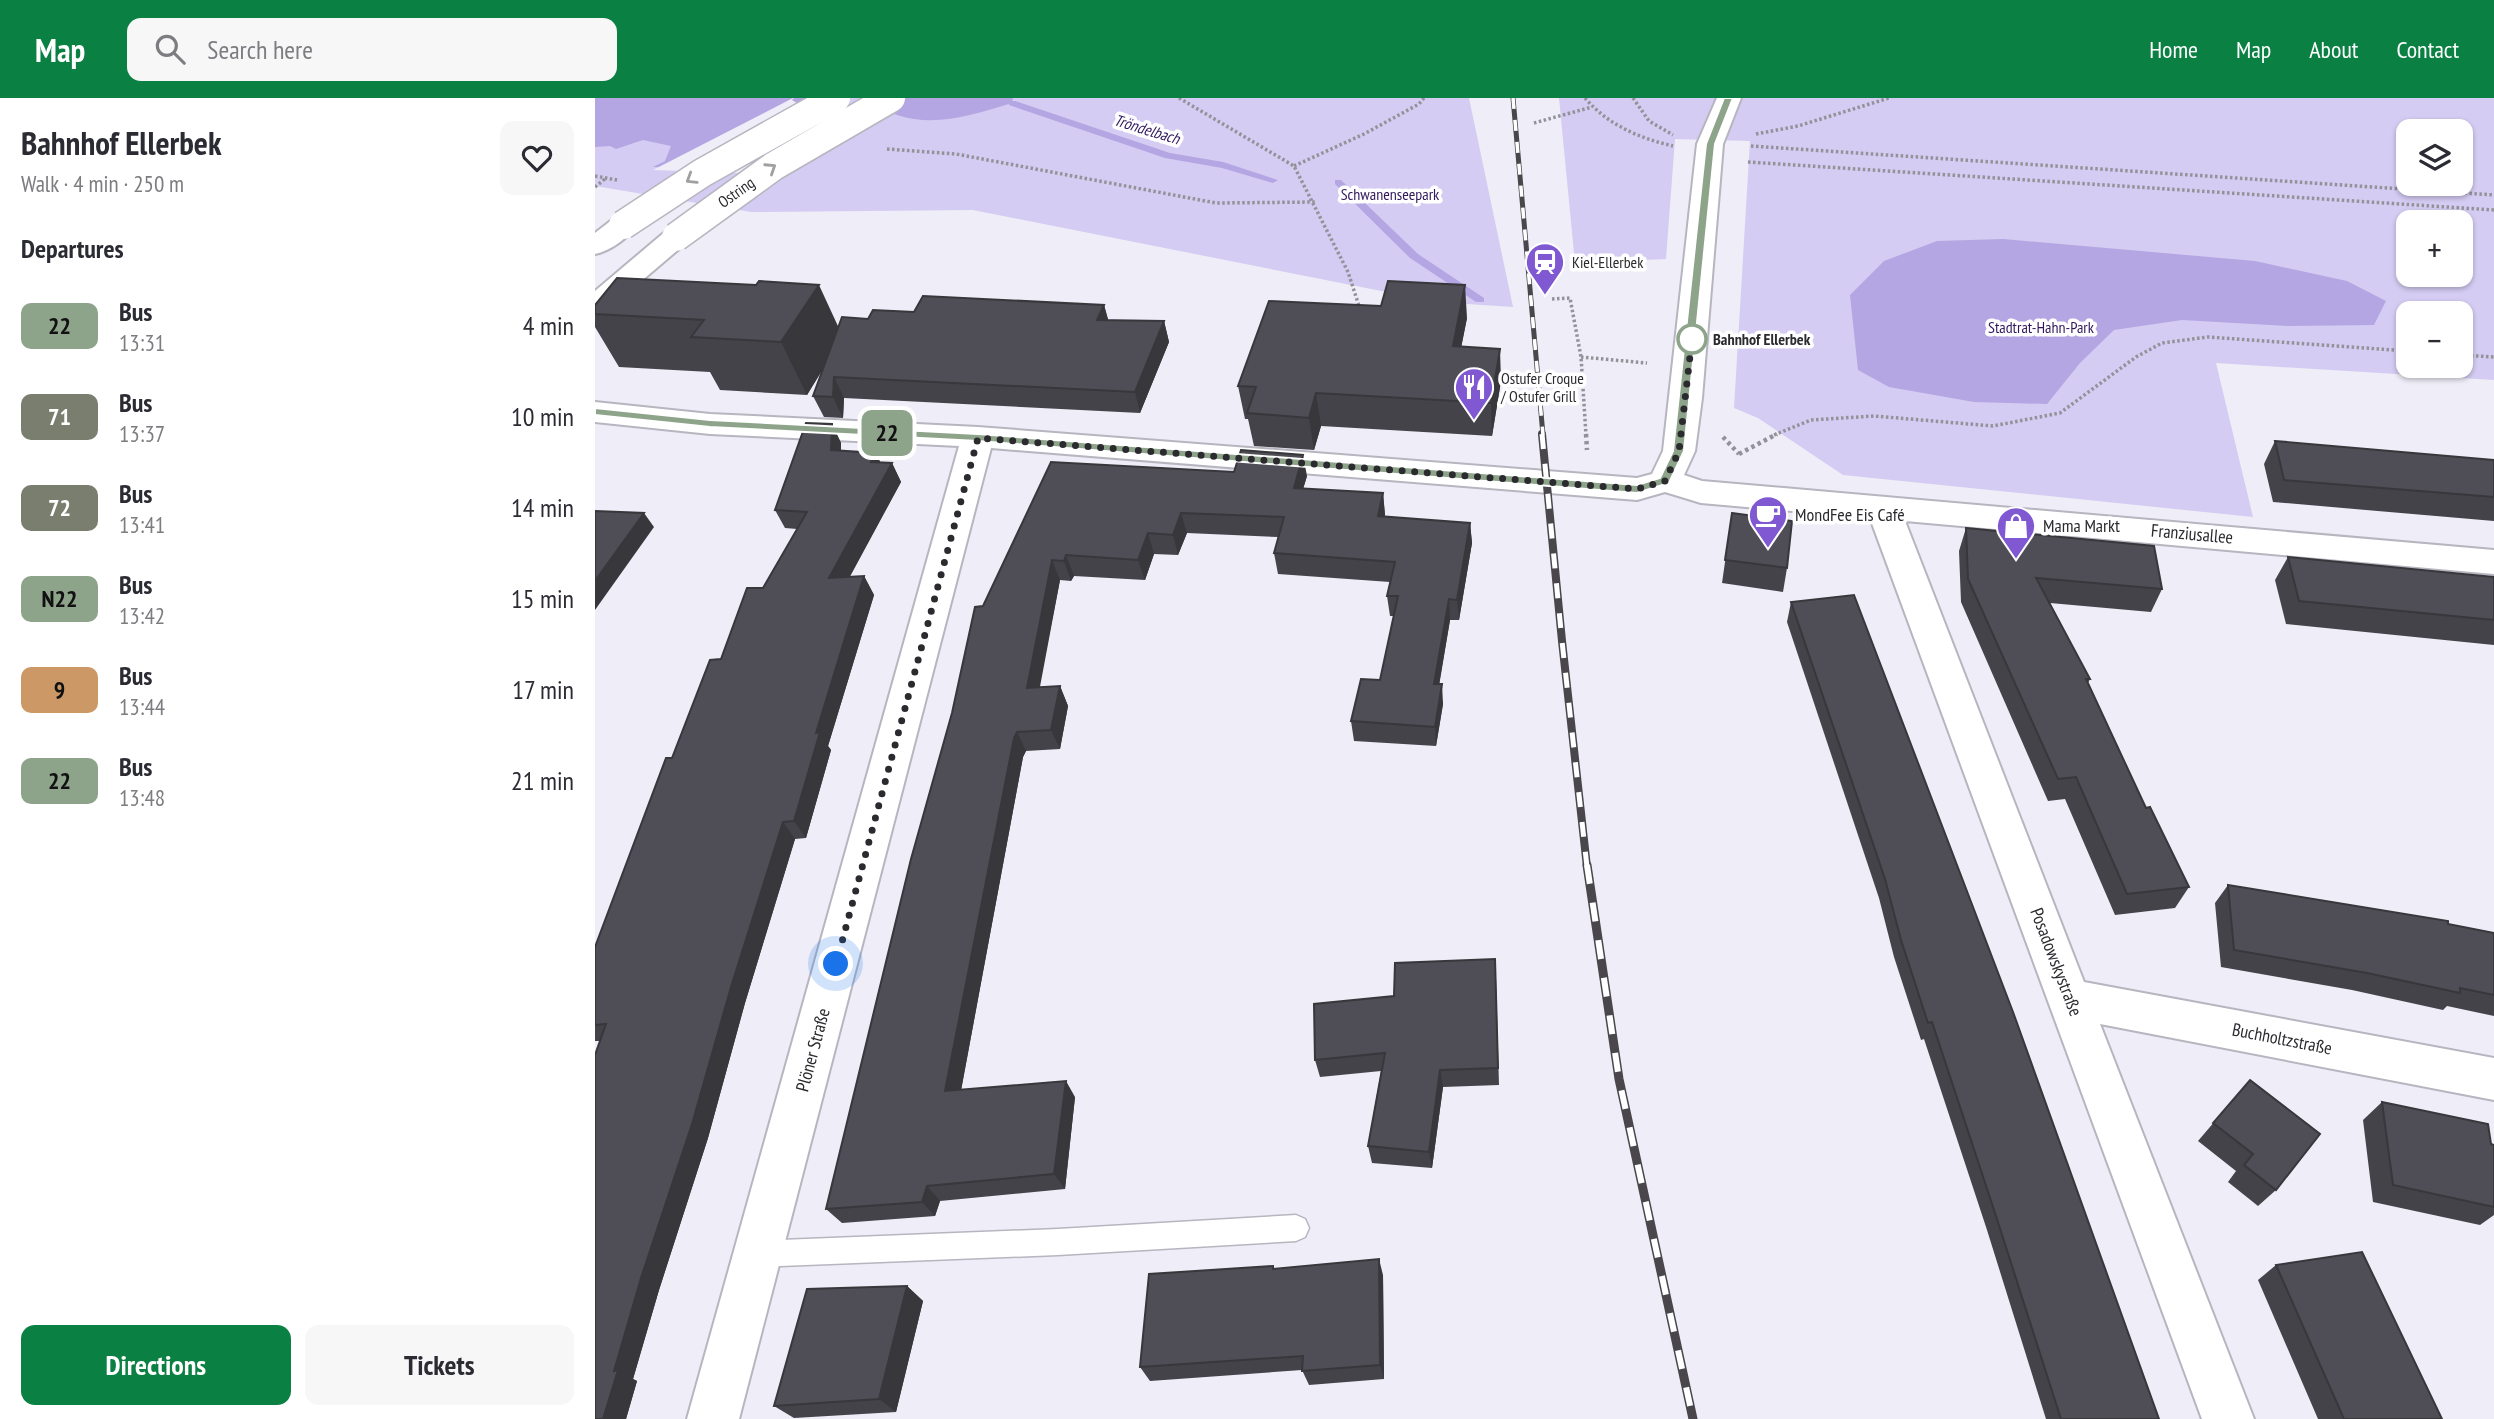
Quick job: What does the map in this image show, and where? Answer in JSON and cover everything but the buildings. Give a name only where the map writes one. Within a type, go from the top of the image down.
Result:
[{"type":"main road","name":"Ostring","points":[[595,246],[702,173],[836,98]]},
{"type":"main road","name":"Ostring","points":[[595,306],[676,237],[774,166],[891,98]]},
{"type":"main road","points":[[1665,481],[1679,451],[1710,148],[1729,98]]},
{"type":"main road","name":"Franziusallee","points":[[595,412],[710,424],[978,438],[1590,486],[1637,489],[1665,481],[1701,492],[2494,562]]},
{"type":"main road","name":"Plöner Straße","points":[[713,1419],[978,438]]},
{"type":"main road","name":"Posadowskystraße","points":[[1882,506],[2228,1419]]},
{"type":"main road","name":"Buchholtzstraße","points":[[2070,999],[2494,1079]]},
{"type":"lane","points":[[758,1254],[1058,1242],[1296,1228]]},
{"type":"path","points":[[1179,98],[1294,166],[1315,202],[1348,272],[1360,310]]},
{"type":"path","points":[[1294,166],[1364,134],[1419,104],[1424,98]]},
{"type":"path","points":[[1585,98],[1592,107],[1648,141],[1685,148],[2494,195]]},
{"type":"path","points":[[1633,98],[1646,121],[1663,132],[1710,148],[2494,210]]},
{"type":"path","points":[[1710,148],[1798,126],[1889,98]]},
{"type":"path","points":[[1534,123],[1592,107]]},
{"type":"path","points":[[879,149],[956,154],[1216,203],[1315,202]]},
{"type":"path","points":[[595,177],[620,180]]},
{"type":"path","points":[[595,187],[606,179]]},
{"type":"path","points":[[1552,299],[1570,298],[1581,357],[1590,486]]},
{"type":"path","points":[[1739,454],[1782,431],[1811,420],[1874,416],[1993,426],[2060,413],[2136,357],[2162,343],[2207,337],[2396,350]]},
{"type":"path","points":[[2473,356],[2494,357]]},
{"type":"path","points":[[1581,357],[1689,367]]},
{"type":"path","points":[[1686,398],[1739,454],[1806,500]]},
{"type":"green space","name":"Schwanenseepark","points":[[595,98],[1469,98],[1513,307],[1437,302],[973,210],[751,212],[595,186]]},
{"type":"green space","name":"Stadtrat-Hahn-Park","points":[[1559,98],[2494,98],[2494,380],[2461,378],[2473,378],[2473,301],[2396,301],[2396,374],[2216,363],[2253,517],[1843,475],[1758,418],[1734,408],[1750,141],[1675,139],[1666,259],[1575,263]]},
{"type":"shaded area","points":[[595,98],[798,98],[774,170],[653,167],[665,161],[671,146],[643,140],[616,149],[610,146],[595,147]]},
{"type":"shaded area","points":[[866,98],[1013,98],[1012,103],[974,114],[919,120],[883,109]]},
{"type":"shaded area","points":[[2003,239],[2255,261],[2347,281],[2386,301],[2374,325],[2290,326],[2182,320],[2114,330],[2080,363],[2047,404],[1974,402],[1889,387],[1858,370],[1850,295],[1884,261],[1937,241]]},
{"type":"pier","points":[[793,98],[801,98],[833,141],[775,174],[653,170]]},
{"type":"waterway","name":"Tröndelbach","points":[[797,100],[803,98]]},
{"type":"waterway","name":"Tröndelbach","points":[[1012,103],[1168,156],[1223,165],[1273,180]]},
{"type":"waterway","name":"Tröndelbach","points":[[1338,182],[1414,256],[1480,300]]},
{"type":"railway","points":[[1513,98],[1543,435]]},
{"type":"railway","points":[[1542,434],[1587,867]]},
{"type":"railway","points":[[1587,865],[1619,1079],[1693,1419]]},
{"type":"bus line","name":"22","points":[[595,412],[710,424],[978,438],[1637,489],[1665,481],[1679,451],[1710,144],[1729,98]]},
{"type":"place","name":"Kiel-Ellerbek","points":[[1545,296]]},
{"type":"place","name":"Bahnhof Ellerbek","points":[[1692,339]]},
{"type":"place","name":"Ostufer Croque / Ostufer Grill","points":[[1474,421]]},
{"type":"place","name":"MondFee Eis Café","points":[[1768,549]]},
{"type":"place","name":"Mama Markt","points":[[2016,560]]},
{"type":"route","points":[[836,964],[978,438],[1637,489],[1665,481],[1679,451],[1692,339]]}]
